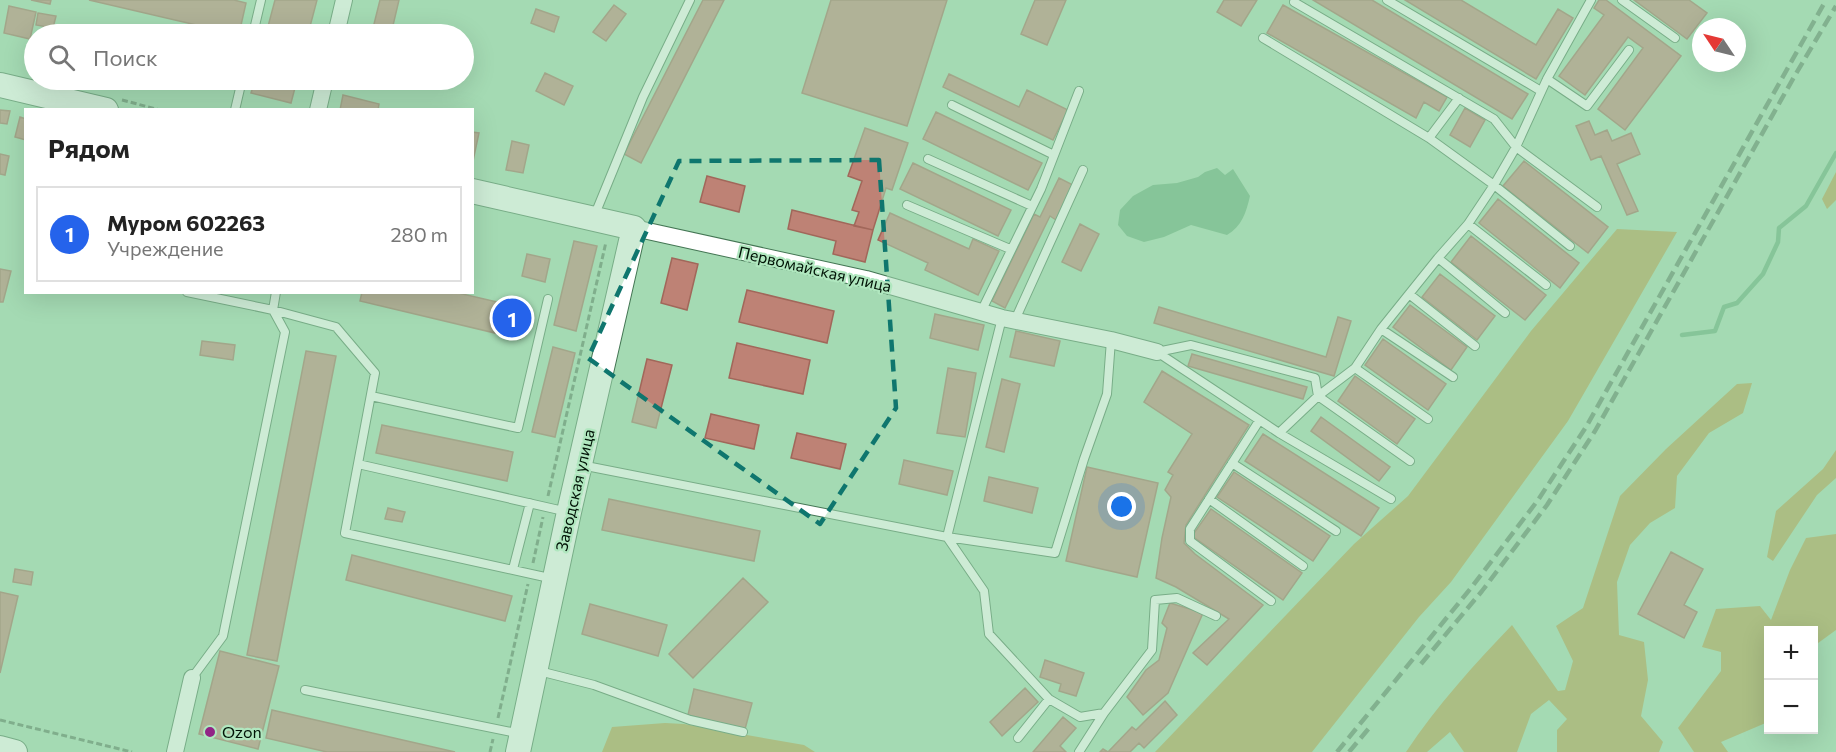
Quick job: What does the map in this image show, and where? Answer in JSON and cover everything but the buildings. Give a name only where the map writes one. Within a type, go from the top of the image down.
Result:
[{"type":"street","points":[[338,24],[344,0]]},
{"type":"street","points":[[0,85],[98,108]]},
{"type":"street","points":[[319,108],[323,90]]},
{"type":"street","name":"Первомайская улица","points":[[474,191],[866,279],[981,312],[1157,352]]},
{"type":"street","name":"Заводская улица","points":[[520,743],[569,512],[634,228]]},
{"type":"street","points":[[175,752],[192,678]]},
{"type":"street","points":[[0,748],[15,752]]},
{"type":"lane","points":[[255,24],[261,0]]},
{"type":"lane","points":[[599,219],[598,207],[644,97],[690,0]]},
{"type":"lane","points":[[1388,0],[1541,91]]},
{"type":"lane","points":[[1279,433],[1318,396],[1355,368],[1381,329],[1468,224],[1516,147],[1547,79],[1589,2],[1579,0]]},
{"type":"lane","points":[[1622,0],[1675,38]]},
{"type":"lane","points":[[1294,2],[1494,119],[1516,147],[1597,207]]},
{"type":"lane","points":[[1263,38],[1429,138],[1494,185],[1570,246]]},
{"type":"lane","points":[[1547,79],[1587,106],[1629,50]]},
{"type":"lane","points":[[235,108],[240,90]]},
{"type":"lane","points":[[981,312],[1032,206],[1079,91]]},
{"type":"lane","points":[[1429,138],[1459,99]]},
{"type":"lane","points":[[952,105],[1054,155]]},
{"type":"lane","points":[[928,159],[1032,206]]},
{"type":"lane","points":[[947,537],[1009,319],[1083,170]]},
{"type":"lane","points":[[907,205],[1010,249]]},
{"type":"lane","points":[[1468,224],[1546,285]]},
{"type":"lane","points":[[1438,258],[1505,313]]},
{"type":"lane","points":[[197,294],[273,310],[336,327],[375,373],[345,533],[555,579]]},
{"type":"lane","points":[[192,678],[223,636],[285,332],[273,310],[276,294]]},
{"type":"lane","points":[[1409,294],[1475,346]]},
{"type":"lane","points":[[371,396],[518,428],[548,299]]},
{"type":"lane","points":[[1381,329],[1453,377]]},
{"type":"lane","points":[[580,465],[947,537],[1055,553],[1107,394],[1111,340]]},
{"type":"lane","points":[[1157,352],[1191,345],[1315,378],[1318,396],[1410,461]]},
{"type":"lane","points":[[1157,352],[1259,421],[1390,499]]},
{"type":"lane","points":[[1355,368],[1428,419]]},
{"type":"lane","points":[[1259,421],[1190,529],[1190,540],[1271,601]]},
{"type":"lane","points":[[1232,463],[1336,531]]},
{"type":"lane","points":[[358,464],[569,512]]},
{"type":"lane","points":[[1209,499],[1303,566]]},
{"type":"lane","points":[[513,569],[530,502]]},
{"type":"lane","points":[[947,537],[984,591],[989,634],[1049,699],[1080,717],[1104,713]]},
{"type":"lane","points":[[1079,752],[1104,713],[1152,650],[1155,600],[1177,598],[1216,616]]},
{"type":"lane","points":[[535,670],[594,685],[690,720],[742,732]]},
{"type":"lane","points":[[305,690],[495,730],[520,743]]},
{"type":"lane","points":[[1018,738],[1049,699]]},
{"type":"path","points":[[490,752],[606,242],[599,219]]},
{"type":"path","points":[[0,720],[132,752]]},
{"type":"highlighted area","points":[[879,160],[896,408],[820,524],[588,358],[679,161]]},
{"type":"shaded area","points":[[1217,168],[1225,175],[1233,169],[1250,196],[1243,218],[1227,235],[1191,225],[1164,237],[1144,242],[1127,236],[1118,225],[1120,210],[1133,196],[1153,185],[1177,183]]},
{"type":"shaded area","points":[[1836,172],[1836,200],[1827,209],[1822,199]]},
{"type":"shaded area","points":[[1617,229],[1677,232],[1568,421],[1451,582],[1419,617],[1312,752],[1155,752],[1354,544],[1408,496],[1531,331]]},
{"type":"shaded area","points":[[1752,383],[1743,413],[1709,433],[1677,476],[1675,508],[1650,523],[1630,545],[1617,582],[1619,635],[1644,642],[1648,680],[1641,716],[1663,742],[1659,752],[1557,752],[1557,730],[1567,719],[1549,700],[1531,714],[1517,752],[1464,752],[1450,732],[1427,752],[1406,752],[1443,702],[1512,625],[1558,691],[1565,690],[1573,661],[1556,626],[1583,608],[1620,496],[1666,449],[1737,384]]},
{"type":"shaded area","points":[[1836,450],[1836,478],[1817,495],[1773,561],[1767,557],[1776,511],[1823,469]]},
{"type":"shaded area","points":[[1836,534],[1836,630],[1818,643],[1818,626],[1764,626],[1764,724],[1721,742],[1728,752],[1694,752],[1678,728],[1721,671],[1721,652],[1702,647],[1716,609],[1760,606],[1771,620],[1790,570],[1806,538]]},
{"type":"shaded area","points":[[684,724],[804,745],[815,752],[602,752],[612,727]]},
{"type":"waterway","points":[[1682,335],[1715,331],[1724,307],[1737,303],[1763,274],[1778,242],[1779,228],[1806,206],[1836,153]]},
{"type":"railway","points":[[1337,752],[1471,588],[1538,500],[1586,427],[1826,0]]},
{"type":"railway","points":[[1421,664],[1482,591],[1547,505],[1595,431],[1836,6]]},
{"type":"railway","points":[[1349,752],[1370,727]]},
{"type":"place","name":"Муром 602263","points":[[512,318]]},
{"type":"place","name":"Ozon","points":[[210,732]]}]
